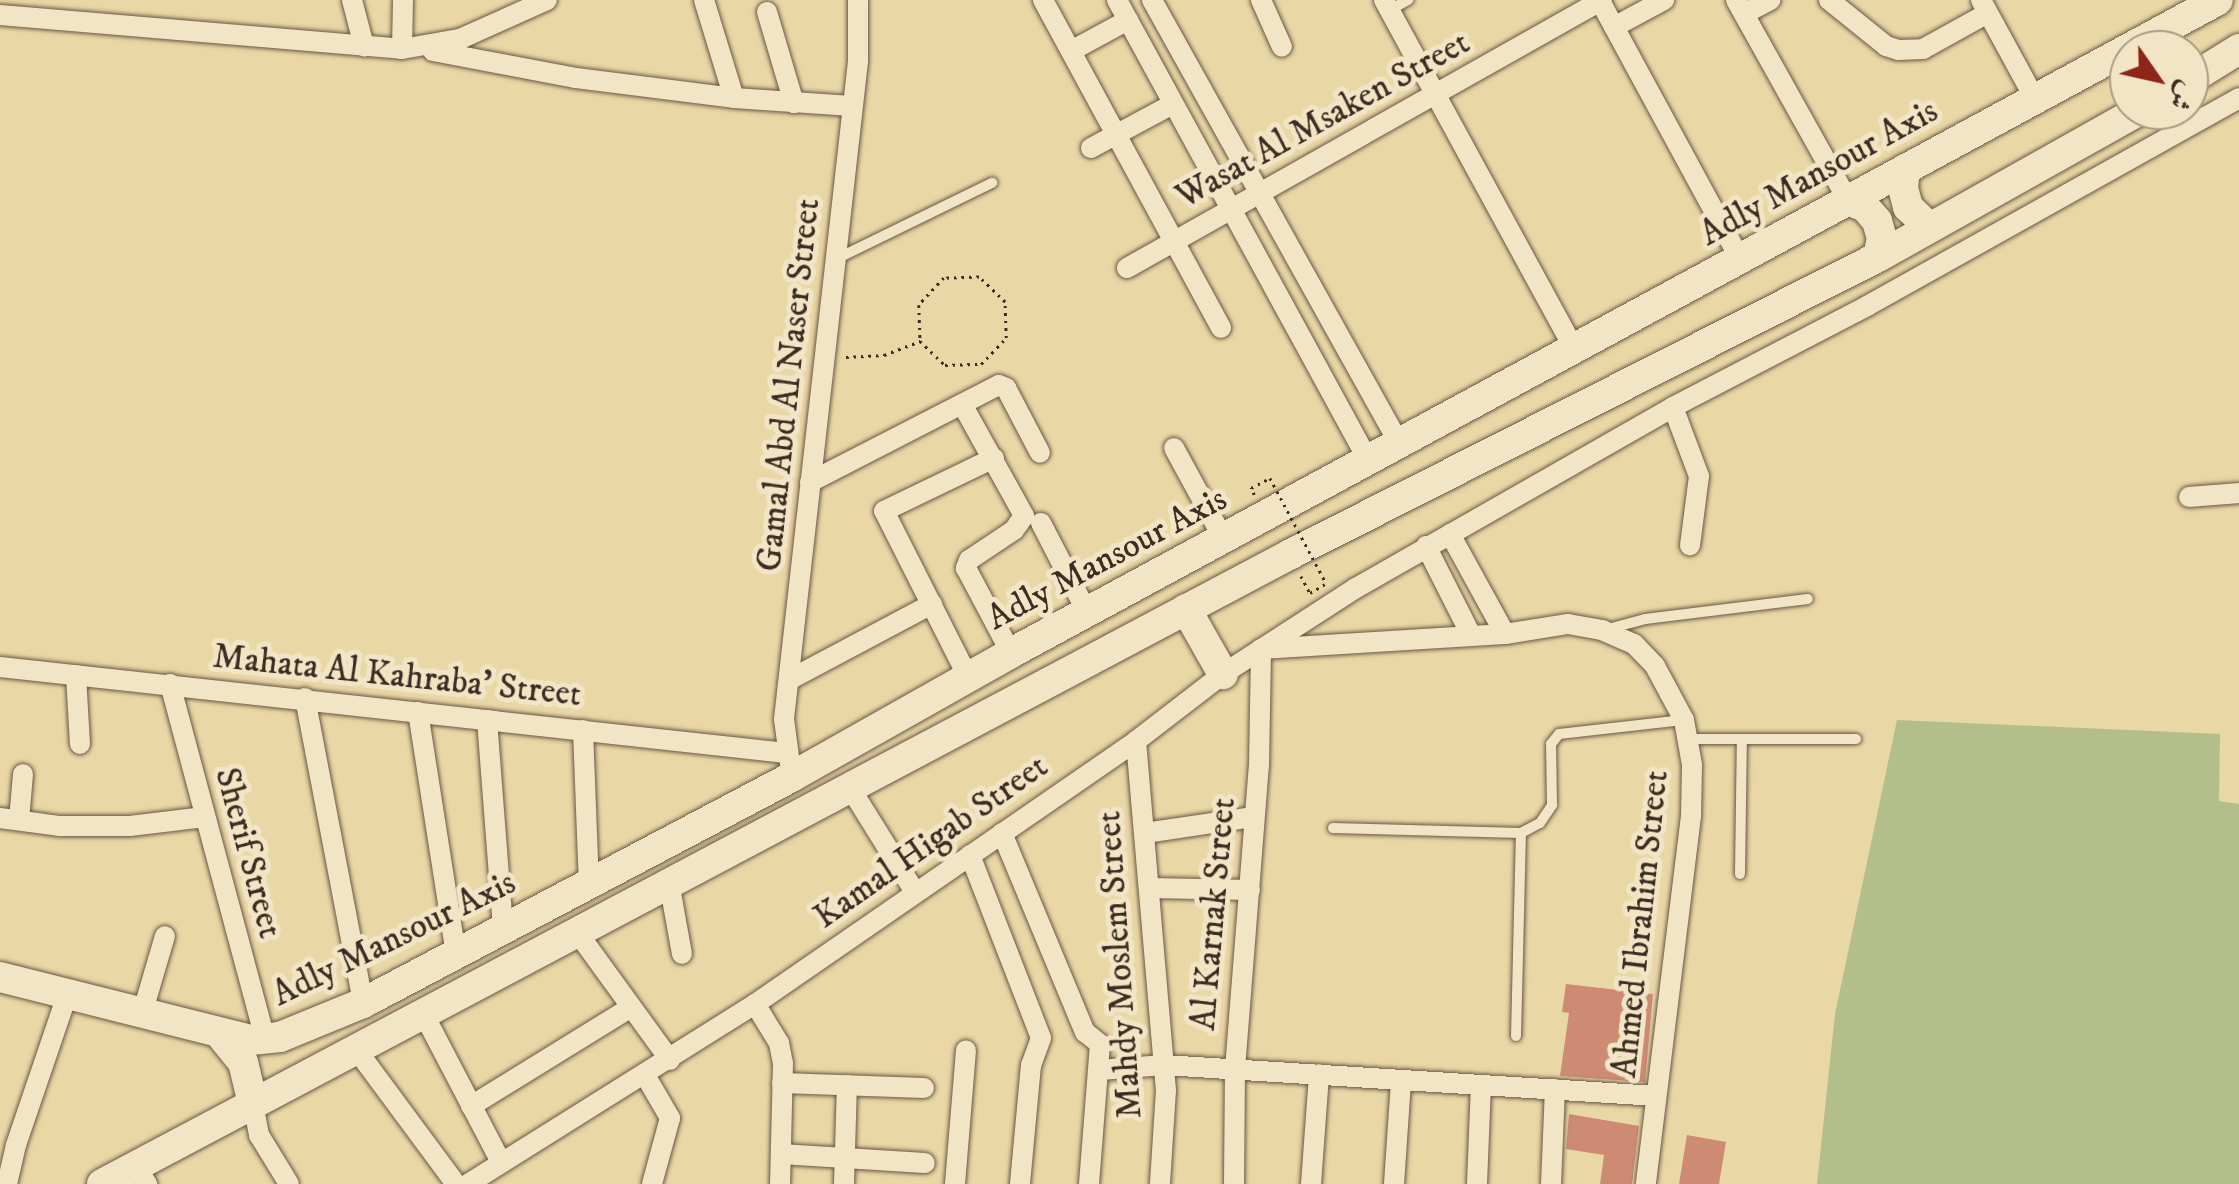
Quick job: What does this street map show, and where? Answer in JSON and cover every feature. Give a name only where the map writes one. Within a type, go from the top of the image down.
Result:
[{"type":"main road","name":"Adly Mansour Axis","points":[[0,978],[220,1034],[265,1039],[306,1028],[363,1003],[589,884],[790,764],[968,677],[2218,0]]},
{"type":"main road","points":[[2209,68],[2239,49]]},
{"type":"main road","points":[[102,1184],[141,1175],[253,1104],[422,1011],[1186,609],[1878,256],[2109,127]]},
{"type":"main road","points":[[1905,168],[1903,188],[1908,206],[1929,227]]},
{"type":"main road","points":[[1848,200],[1865,207],[1877,221],[1882,238],[1878,256]]},
{"type":"main road","points":[[1186,609],[1223,674]]},
{"type":"main road","points":[[306,1028],[303,1052],[322,1068]]},
{"type":"main road","points":[[220,1034],[243,1062],[253,1104]]},
{"type":"street","points":[[352,0],[364,46]]},
{"type":"street","points":[[403,0],[410,49]]},
{"type":"street","points":[[410,49],[460,39],[547,0]]},
{"type":"street","points":[[704,0],[734,98]]},
{"type":"street","name":"Gamal Abd Al Naser Street","points":[[790,764],[790,680],[852,106],[858,0]]},
{"type":"street","points":[[1044,0],[1221,328]]},
{"type":"street","points":[[1117,0],[1368,460]]},
{"type":"street","points":[[1152,0],[1399,443]]},
{"type":"street","points":[[1261,0],[1282,47]]},
{"type":"street","points":[[1601,0],[1740,259]]},
{"type":"street","name":"Wasat Al Msaken Street","points":[[1127,268],[1601,0]]},
{"type":"street","points":[[1614,27],[1664,0]]},
{"type":"street","points":[[1770,0],[1740,7],[1848,200]]},
{"type":"street","points":[[1829,0],[1886,46],[1910,51],[1984,7],[2035,99]]},
{"type":"street","points":[[1852,19],[1866,0]]},
{"type":"street","points":[[1394,3],[1436,94],[1574,349]]},
{"type":"street","points":[[3,10],[410,49],[576,78],[734,98],[852,106]]},
{"type":"street","points":[[767,12],[794,103]]},
{"type":"street","points":[[1071,51],[1128,20]]},
{"type":"street","name":"Kamal Higab Street","points":[[474,1182],[756,1004],[1136,740],[1223,674],[1426,546],[1673,408],[1919,278],[2239,98]]},
{"type":"street","points":[[1091,148],[1174,104]]},
{"type":"street","points":[[810,482],[1004,386],[1040,453]]},
{"type":"street","points":[[962,404],[1024,516],[1020,524],[969,560],[966,568],[1010,653]]},
{"type":"street","points":[[1673,408],[1699,476],[1690,545]]},
{"type":"street","points":[[1174,448],[1223,538]]},
{"type":"street","points":[[968,677],[884,512],[994,458]]},
{"type":"street","points":[[2189,497],[2239,493]]},
{"type":"street","points":[[1041,523],[1087,612]]},
{"type":"street","points":[[1450,534],[1505,634]]},
{"type":"street","points":[[1426,546],[1472,635]]},
{"type":"street","points":[[790,680],[932,604]]},
{"type":"street","name":"Ahmed Ibrahim Street","points":[[1262,649],[1505,634],[1568,624],[1602,630],[1634,644],[1656,666],[1686,730],[1691,816],[1646,1184]]},
{"type":"street","name":"Al Karnak Street","points":[[1234,1184],[1235,1069],[1250,890],[1262,649]]},
{"type":"street","name":"Mahata Al Kahraba' Street","points":[[0,668],[583,730],[790,764]]},
{"type":"street","points":[[76,675],[80,744]]},
{"type":"street","name":"Sherif Street","points":[[170,684],[265,1039]]},
{"type":"street","points":[[306,698],[363,1003]]},
{"type":"street","points":[[418,712],[456,954]]},
{"type":"street","points":[[487,720],[503,929]]},
{"type":"street","points":[[583,730],[589,884]]},
{"type":"street","name":"Mahdy Moslem Street","points":[[1136,740],[1164,1065],[1160,1184]]},
{"type":"street","points":[[23,774],[10,819],[130,826],[204,818]]},
{"type":"street","points":[[849,786],[915,892]]},
{"type":"street","points":[[1144,833],[1254,817]]},
{"type":"street","points":[[1002,833],[1084,1032],[1100,1060],[1088,1184]]},
{"type":"street","points":[[970,855],[1040,1033],[1031,1064],[1020,1184]]},
{"type":"street","points":[[669,882],[682,954]]},
{"type":"street","points":[[1150,888],[1250,890]]},
{"type":"street","points":[[577,932],[670,1060]]},
{"type":"street","points":[[142,1014],[165,936]]},
{"type":"street","points":[[8,1184],[16,1145],[67,994]]},
{"type":"street","points":[[756,1004],[778,1044],[782,1082],[780,1184]]},
{"type":"street","points":[[470,1106],[631,1007]]},
{"type":"street","points":[[422,1011],[501,1162]]},
{"type":"street","points":[[356,1048],[456,1184]]},
{"type":"street","points":[[955,1184],[966,1050]]},
{"type":"street","points":[[1100,1060],[1656,1096]]},
{"type":"street","points":[[1312,1184],[1319,1074]]},
{"type":"street","points":[[644,1076],[670,1118],[652,1184]]},
{"type":"street","points":[[782,1082],[924,1088]]},
{"type":"street","points":[[1394,1184],[1401,1082]]},
{"type":"street","points":[[844,1184],[846,1085]]},
{"type":"street","points":[[1476,1184],[1480,1086]]},
{"type":"street","points":[[1552,1184],[1556,1089]]},
{"type":"street","points":[[253,1104],[259,1135],[289,1184]]},
{"type":"street","points":[[780,1154],[924,1163]]},
{"type":"lane","points":[[835,259],[992,182]]},
{"type":"lane","points":[[1602,630],[1645,619],[1808,599]]},
{"type":"lane","points":[[1333,828],[1521,833],[1540,823],[1552,805],[1551,744],[1559,734],[1686,730],[1742,739],[1856,739]]},
{"type":"lane","points":[[1740,874],[1742,739]]},
{"type":"lane","points":[[1516,1036],[1521,833]]},
{"type":"path","points":[[944,278],[979,278],[1005,302],[1006,338],[982,364],[946,365],[920,341],[918,305],[944,278]]},
{"type":"path","points":[[824,353],[868,358],[920,341]]},
{"type":"path","points":[[1251,488],[1270,478],[1326,583],[1310,593]]},
{"type":"path","points":[[1192,1012],[1239,1015]]},
{"type":"green space","points":[[1897,720],[2220,734],[2219,801],[2239,804],[2239,1184],[1817,1184],[1835,1014]]},
{"type":"building","points":[[1566,984],[1653,994],[1645,1082],[1560,1076],[1569,1013],[1562,1012]]},
{"type":"building","points":[[1569,1114],[1639,1126],[1632,1184],[1600,1184],[1604,1155],[1566,1149]]},
{"type":"building","points":[[1687,1135],[1726,1142],[1719,1184],[1679,1184]]}]
